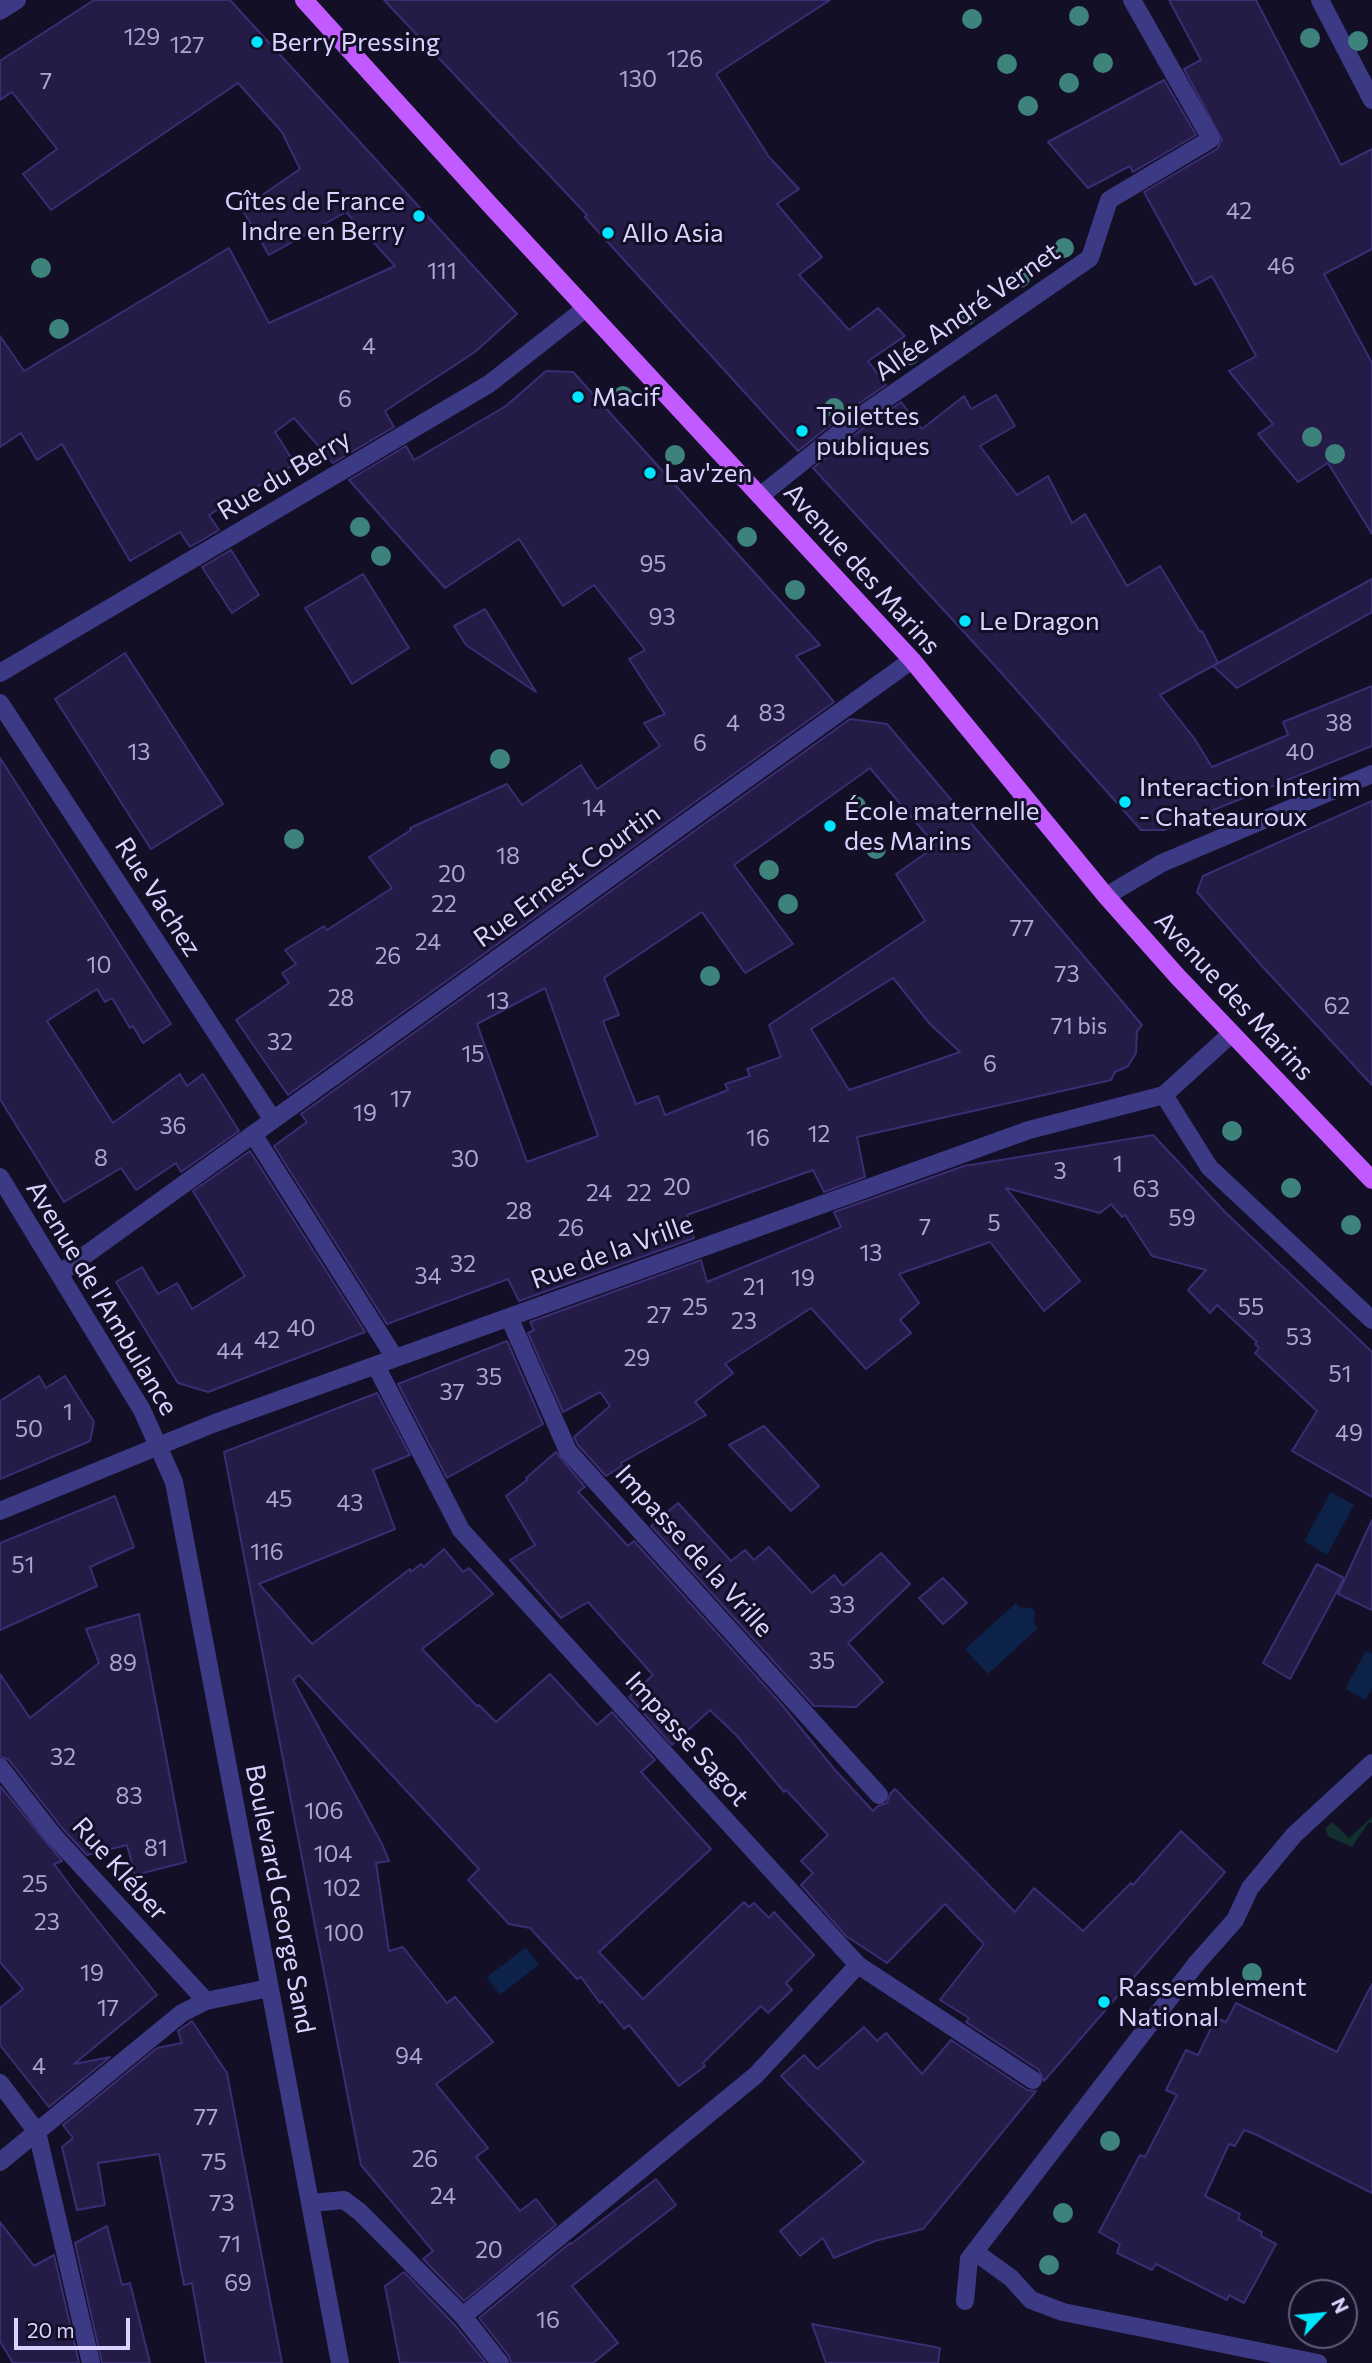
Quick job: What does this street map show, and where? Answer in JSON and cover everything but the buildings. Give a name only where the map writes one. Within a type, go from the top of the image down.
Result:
[{"type":"main road","name":"Avenue des Marins","points":[[304,0],[912,660],[1107,895],[1231,1034],[1372,1180]]},
{"type":"street","points":[[0,11],[18,0]]},
{"type":"street","name":"Allée André Vernet","points":[[760,496],[855,420],[1090,258],[1109,200],[1211,139],[1132,0]]},
{"type":"street","points":[[1320,0],[1372,100]]},
{"type":"street","name":"Rue du Berry","points":[[0,673],[489,384],[586,307]]},
{"type":"street","name":"Rue Ernest Courtin","points":[[60,1274],[912,660]]},
{"type":"street","name":"Rue Vachez","points":[[0,703],[273,1120]]},
{"type":"street","points":[[1107,895],[1162,863],[1372,774]]},
{"type":"street","name":"Rue de la Vrille","points":[[0,1511],[215,1423],[1028,1130],[1164,1095],[1231,1034]]},
{"type":"street","points":[[1164,1095],[1209,1167],[1372,1320]]},
{"type":"street","points":[[253,1134],[395,1358]]},
{"type":"street","name":"Avenue de l'Ambulance","points":[[0,1177],[142,1410],[159,1447]]},
{"type":"street","name":"Impasse de la Vrille","points":[[509,1317],[568,1451],[879,1795]]},
{"type":"street","name":"Impasse Sagot","points":[[376,1366],[461,1530],[858,1965],[1033,2080]]},
{"type":"street","name":"Boulevard George Sand","points":[[159,1447],[174,1482],[340,2363]]},
{"type":"street","points":[[965,2301],[969,2259],[1188,1975],[1235,1920],[1250,1888],[1294,1835],[1372,1763]]},
{"type":"street","name":"Rue Kléber","points":[[0,1767],[53,1835],[206,2001]]},
{"type":"street","points":[[463,2316],[756,2075],[858,1965]]},
{"type":"street","points":[[0,2162],[182,2013],[206,2001],[269,1988]]},
{"type":"street","points":[[0,2083],[37,2132],[91,2363]]},
{"type":"street","points":[[311,2203],[344,2200],[360,2212],[463,2316],[500,2363]]},
{"type":"street","points":[[975,2252],[1011,2278],[1031,2300],[1063,2312],[1318,2363]]},
{"type":"green space","points":[[1372,1817],[1372,1823],[1369,1822],[1352,1847],[1329,1837],[1325,1829],[1332,1822],[1349,1838]]},
{"type":"water","points":[[1331,1492],[1354,1505],[1327,1555],[1304,1541]]},
{"type":"water","points":[[1016,1603],[1020,1607],[1032,1608],[1035,1612],[1034,1623],[1038,1628],[988,1674],[965,1649]]},
{"type":"water","points":[[1366,1651],[1372,1654],[1372,1688],[1366,1700],[1345,1689]]},
{"type":"water","points":[[526,1947],[539,1965],[500,1995],[487,1977]]},
{"type":"place","name":"Berry Pressing","points":[[257,42]]},
{"type":"place","name":"Gîtes de France Indre en Berry","points":[[419,216]]},
{"type":"place","name":"Allo Asia","points":[[608,233]]},
{"type":"place","name":"Macif","points":[[578,397]]},
{"type":"place","name":"Toilettes publiques","points":[[802,431]]},
{"type":"place","name":"Lav'zen","points":[[650,473]]},
{"type":"place","name":"Le Dragon","points":[[965,621]]},
{"type":"place","name":"Interaction Interim - Chateauroux","points":[[1125,802]]},
{"type":"place","name":"École maternelle des Marins","points":[[830,826]]},
{"type":"place","name":"Rassemblement National","points":[[1104,2002]]}]
